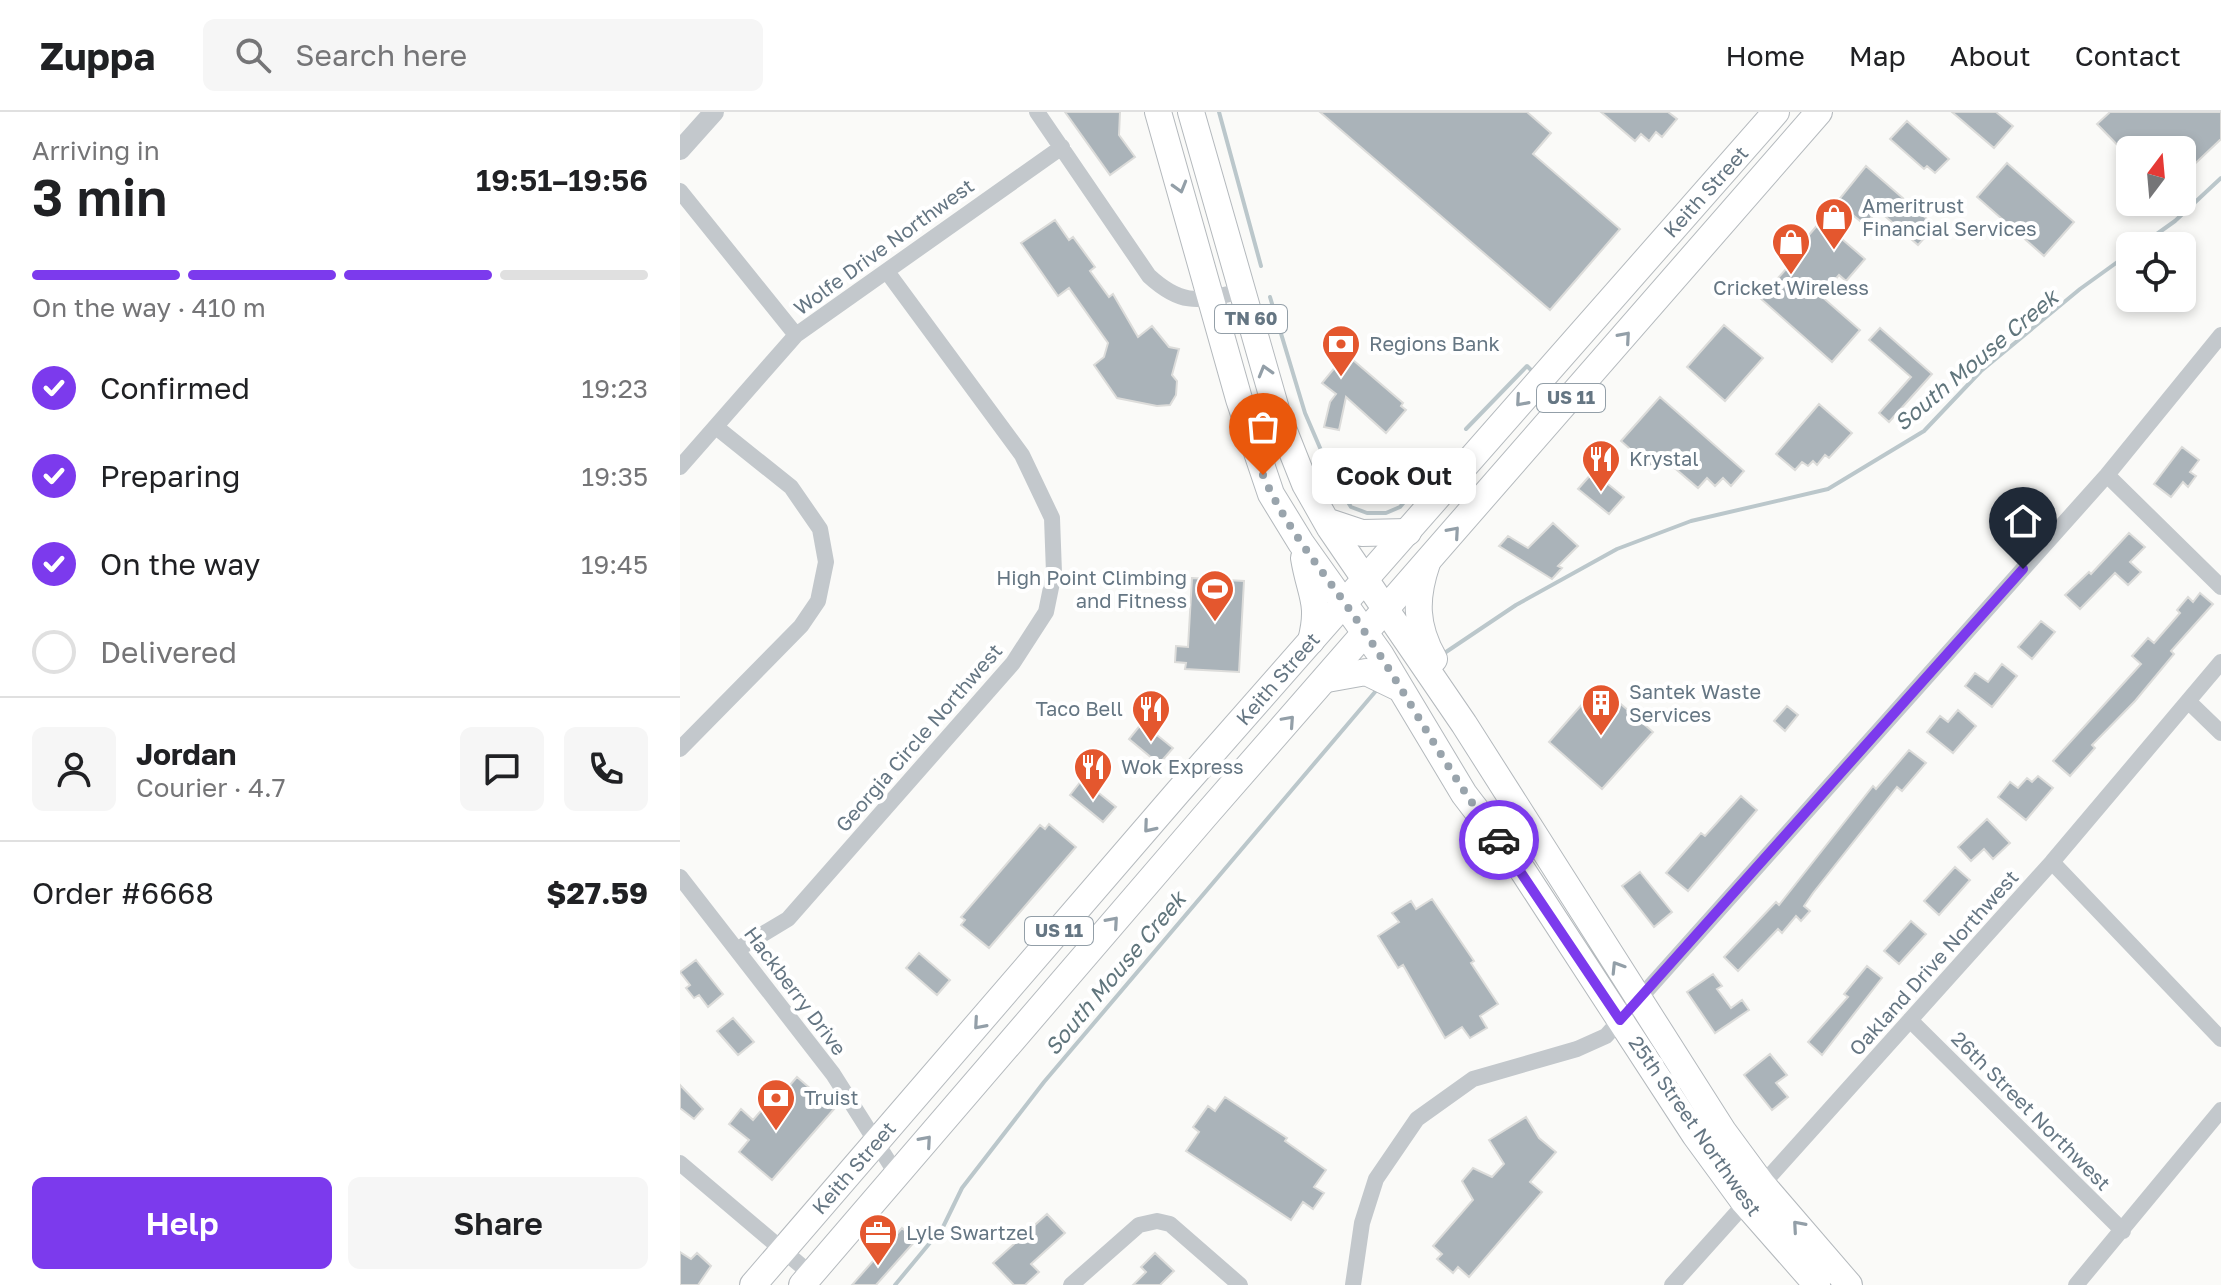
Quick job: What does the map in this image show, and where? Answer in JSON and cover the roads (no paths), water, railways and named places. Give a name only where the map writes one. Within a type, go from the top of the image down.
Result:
[{"type":"main road","name":"25th Street Northwest","points":[[1158,112],[1263,475],[1301,543],[1366,633],[1464,794],[1723,1131],[1753,1193],[1817,1285]]},
{"type":"main road","name":"25th Street Northwest","points":[[1191,112],[1278,416],[1305,484],[1326,521],[1464,724],[1629,1011]]},
{"type":"main road","name":"Keith Street","points":[[807,1280],[1081,960],[1311,641],[1776,112]]},
{"type":"main road","name":"Keith Street","points":[[753,1285],[1005,994],[1192,804],[1327,679],[1817,114]]},
{"type":"main road","points":[[1326,521],[1362,533],[1408,532]]},
{"type":"main road","points":[[1301,543],[1318,617],[1311,641]]},
{"type":"main road","points":[[1427,563],[1417,601],[1422,636],[1445,677],[1464,724]]},
{"type":"main road","points":[[1327,679],[1366,672],[1399,688]]},
{"type":"main road","points":[[1005,994],[1033,992],[1051,986],[1081,960]]},
{"type":"main road","name":"25th Street Northwest","points":[[1753,1193],[1849,1285]]},
{"type":"street","points":[[680,150],[714,112]]},
{"type":"street","points":[[1037,112],[1149,276],[1163,289],[1185,300],[1243,291]]},
{"type":"street","name":"Wolfe Drive Northwest","points":[[680,467],[796,335],[829,309],[888,273],[994,193],[1062,147]]},
{"type":"street","points":[[680,191],[796,335]]},
{"type":"street","name":"Georgia Circle Northwest","points":[[738,949],[788,919],[1013,663],[1046,612],[1054,573],[1052,518],[1022,455],[888,273]]},
{"type":"street","points":[[1353,1285],[1362,1223],[1376,1179],[1417,1119],[1473,1079],[1577,1049],[1606,1036],[2107,475],[2221,335]]},
{"type":"street","points":[[680,749],[801,626],[818,601],[826,562],[820,529],[791,487],[716,427]]},
{"type":"street","points":[[2107,475],[2221,587]]},
{"type":"street","name":"Oakland Drive Northwest","points":[[1672,1285],[2052,862],[2221,662]]},
{"type":"street","points":[[2189,702],[2221,733]]},
{"type":"street","points":[[2052,862],[2221,1039]]},
{"type":"street","name":"Hackberry Drive","points":[[680,877],[856,1105],[875,1144],[897,1175]]},
{"type":"street","name":"26th Street Northwest","points":[[1910,1020],[2123,1231]]},
{"type":"street","points":[[2076,1285],[2221,1110]]},
{"type":"street","points":[[680,1163],[784,1250],[807,1280]]},
{"type":"street","points":[[1071,1285],[1139,1225],[1157,1221],[1170,1224],[1240,1285]]},
{"type":"waterway","points":[[1219,112],[1261,266]]},
{"type":"waterway","name":"South Mouse Creek","points":[[2160,232],[2221,178]]},
{"type":"waterway","name":"South Mouse Creek","points":[[1446,652],[1516,605],[1617,549],[1691,521],[1828,489],[1924,431],[1981,371],[2116,263]]},
{"type":"waterway","points":[[1270,297],[1305,413],[1333,478],[1351,507],[1367,513],[1386,513],[1400,507],[1448,450]]},
{"type":"waterway","points":[[1466,429],[1527,366],[1532,371]]},
{"type":"waterway","name":"South Mouse Creek","points":[[895,1285],[943,1227],[962,1188],[1044,1082],[1375,692]]},
{"type":"place","name":"Ameritrust Financial Services","points":[[1834,251]]},
{"type":"place","name":"Cricket Wireless","points":[[1791,276]]},
{"type":"place","name":"Regions Bank","points":[[1341,378]]},
{"type":"place","name":"Cook Out","points":[[1263,475]]},
{"type":"place","name":"Krystal","points":[[1601,493]]},
{"type":"place","name":"High Point Climbing and Fitness","points":[[1215,623]]},
{"type":"place","name":"Santek Waste Services","points":[[1601,737]]},
{"type":"place","name":"Taco Bell","points":[[1151,743]]},
{"type":"place","name":"Wok Express","points":[[1093,801]]},
{"type":"place","name":"Truist","points":[[776,1132]]},
{"type":"place","name":"Lyle Swartzel","points":[[878,1267]]}]
